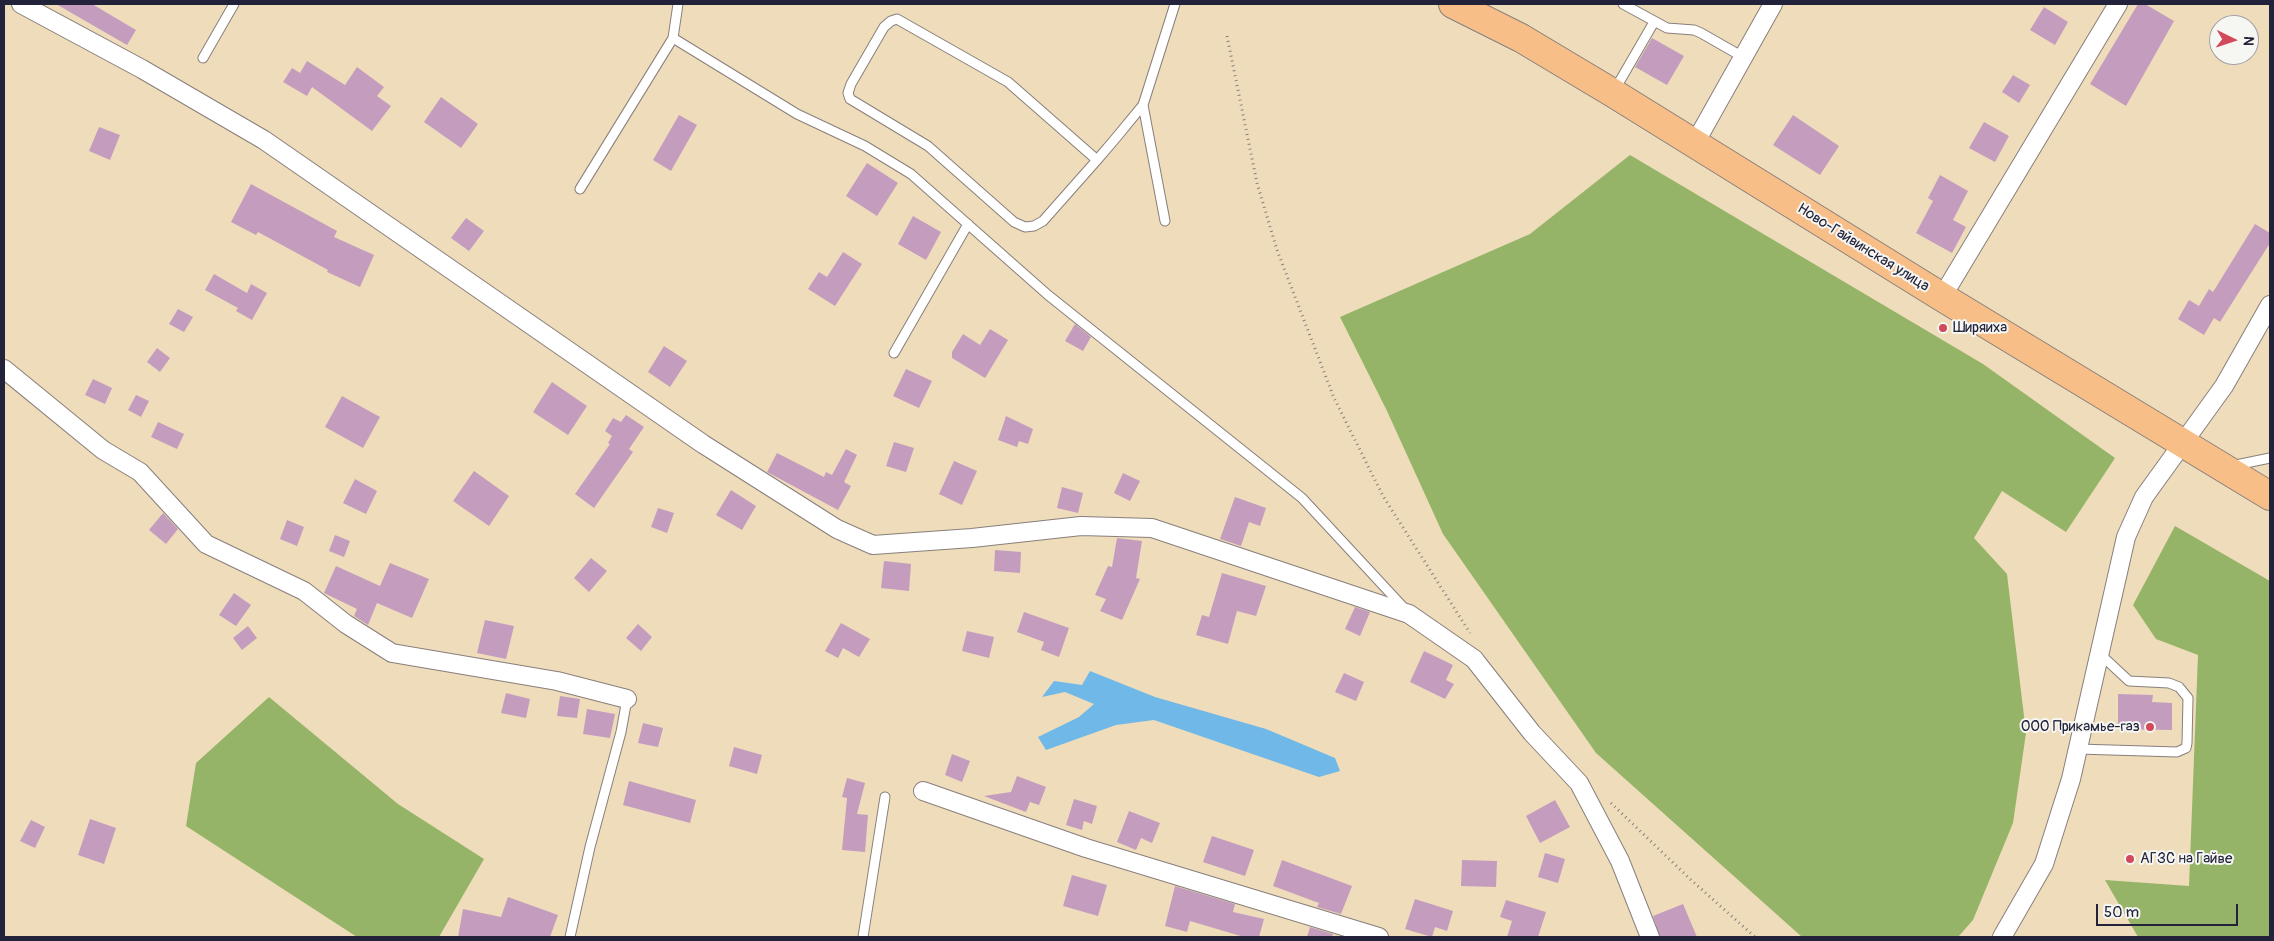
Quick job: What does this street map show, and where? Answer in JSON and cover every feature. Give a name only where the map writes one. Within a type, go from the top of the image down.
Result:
[{"type":"main road","name":"Ново-Гайвинская улица","points":[[1455,4],[1521,38],[1613,93],[1942,297],[2270,496]]},
{"type":"street","points":[[21,4],[142,69],[264,140],[703,444],[837,529],[873,545],[972,538],[1081,526],[1152,528],[1409,614],[1474,659],[1532,733],[1580,783],[1620,860],[1650,937]]},
{"type":"street","points":[[1695,143],[1773,4]]},
{"type":"street","points":[[1942,297],[2118,4]]},
{"type":"street","points":[[2002,937],[2044,864],[2071,779],[2126,537],[2144,496],[2224,386],[2270,305]]},
{"type":"street","points":[[4,369],[103,450],[140,472],[206,544],[304,590],[346,624],[392,653],[557,681],[627,699]]},
{"type":"street","points":[[923,791],[1086,848],[1379,937]]},
{"type":"lane","points":[[203,58],[234,4]]},
{"type":"lane","points":[[580,189],[674,38],[678,4]]},
{"type":"lane","points":[[1097,160],[1008,82],[897,19],[890,21],[884,27],[851,84],[848,93],[850,99],[928,146],[1014,222],[1025,227],[1034,226],[1043,221],[1097,160],[1143,105],[1175,4]]},
{"type":"lane","points":[[1624,4],[1667,28],[1694,30],[1743,57]]},
{"type":"lane","points":[[1613,93],[1654,22]]},
{"type":"lane","points":[[674,38],[797,114],[865,146],[911,174],[1048,295],[1302,498],[1409,614]]},
{"type":"lane","points":[[1143,105],[1165,221]]},
{"type":"lane","points":[[894,353],[968,224]]},
{"type":"lane","points":[[2222,468],[2270,458]]},
{"type":"lane","points":[[2078,749],[2177,752],[2186,748],[2188,742],[2188,698],[2179,687],[2169,683],[2129,681],[2100,654]]},
{"type":"lane","points":[[570,937],[590,848],[621,732],[627,699]]},
{"type":"lane","points":[[863,937],[885,797]]},
{"type":"path","points":[[1227,36],[1257,183],[1274,242],[1334,398],[1383,496],[1473,638]]},
{"type":"path","points":[[1611,802],[1690,879],[1755,937]]},
{"type":"green space","points":[[1630,155],[1983,364],[2115,458],[2066,532],[2002,491],[1974,538],[2007,574],[2026,733],[2013,823],[1973,920],[1958,937],[1802,937],[1596,753],[1443,534],[1387,411],[1340,317],[1530,234]]},
{"type":"green space","points":[[2175,526],[2270,581],[2270,937],[2138,937],[2105,880],[2189,886],[2198,655],[2156,639],[2133,605]]},
{"type":"green space","points":[[269,697],[398,804],[484,859],[439,937],[357,937],[186,826],[196,763]]},
{"type":"water","points":[[1090,671],[1155,697],[1266,729],[1335,758],[1340,771],[1319,777],[1154,720],[1116,725],[1046,750],[1038,737],[1079,717],[1094,704],[1065,692],[1042,697],[1054,681],[1082,685]]},
{"type":"building","points":[[56,4],[92,4],[136,30],[127,45]]},
{"type":"building","points":[[2138,4],[2145,4],[2174,21],[2126,106],[2090,84]]},
{"type":"building","points":[[2044,7],[2068,22],[2055,45],[2030,30]]},
{"type":"building","points":[[1652,38],[1684,56],[1667,85],[1635,67]]},
{"type":"building","points":[[307,61],[345,85],[357,67],[384,87],[377,96],[391,106],[372,131],[312,87],[307,96],[283,82],[292,68],[300,73]]},
{"type":"building","points":[[2013,75],[2030,85],[2019,103],[2002,92]]},
{"type":"building","points":[[441,97],[478,124],[461,148],[424,122]]},
{"type":"building","points":[[679,115],[697,125],[671,171],[653,160]]},
{"type":"building","points":[[1793,115],[1839,146],[1820,175],[1773,145]]},
{"type":"building","points":[[1984,122],[2009,136],[1995,162],[1969,148]]},
{"type":"building","points":[[99,127],[120,135],[110,160],[89,151]]},
{"type":"building","points":[[867,163],[898,183],[877,216],[846,196]]},
{"type":"building","points":[[1940,175],[1968,191],[1953,220],[1966,227],[1952,253],[1916,233],[1933,201],[1928,198]]},
{"type":"building","points":[[251,184],[337,231],[334,237],[374,255],[360,287],[327,272],[328,270],[258,232],[256,235],[231,222]]},
{"type":"building","points":[[913,216],[941,232],[926,260],[898,244]]},
{"type":"building","points":[[466,218],[484,231],[469,251],[451,238]]},
{"type":"building","points":[[2255,224],[2270,233],[2270,243],[2220,322],[2214,318],[2204,335],[2178,319],[2189,300],[2199,306],[2209,289],[2213,292]]},
{"type":"building","points":[[843,252],[862,264],[835,306],[808,289],[819,272],[827,277]]},
{"type":"building","points":[[214,274],[247,293],[251,284],[267,293],[252,320],[236,311],[238,308],[205,290]]},
{"type":"building","points":[[178,309],[193,317],[184,332],[169,324]]},
{"type":"building","points":[[1075,324],[1091,337],[1083,351],[1065,341]]},
{"type":"building","points":[[990,329],[1008,340],[985,378],[952,358],[952,352],[963,334],[980,345]]},
{"type":"building","points":[[664,346],[687,361],[670,387],[648,372]]},
{"type":"building","points":[[157,348],[170,358],[160,372],[147,362]]},
{"type":"building","points":[[906,369],[932,381],[919,408],[893,396]]},
{"type":"building","points":[[93,379],[112,388],[105,404],[85,395]]},
{"type":"building","points":[[552,382],[587,406],[568,435],[533,412]]},
{"type":"building","points":[[136,395],[149,401],[141,417],[128,410]]},
{"type":"building","points":[[342,396],[380,417],[363,448],[325,427]]},
{"type":"building","points":[[626,415],[644,427],[629,449],[633,452],[594,508],[575,494],[610,444],[608,443],[612,436],[605,431],[613,418],[621,422]]},
{"type":"building","points":[[1006,416],[1033,429],[1028,444],[1019,441],[1017,447],[998,440]]},
{"type":"building","points":[[158,422],[184,434],[177,449],[151,437]]},
{"type":"building","points":[[894,442],[914,448],[906,472],[886,466]]},
{"type":"building","points":[[846,449],[857,455],[844,482],[851,486],[838,510],[767,472],[777,453],[824,477],[826,472],[832,475]]},
{"type":"building","points":[[954,461],[977,471],[962,505],[939,494]]},
{"type":"building","points":[[474,471],[509,496],[489,526],[453,501]]},
{"type":"building","points":[[1123,473],[1140,481],[1130,501],[1114,493]]},
{"type":"building","points":[[355,479],[377,491],[366,514],[343,503]]},
{"type":"building","points":[[1062,487],[1083,493],[1078,513],[1057,508]]},
{"type":"building","points":[[731,490],[756,506],[742,530],[716,515]]},
{"type":"building","points":[[1235,497],[1266,508],[1260,526],[1249,522],[1241,546],[1220,539]]},
{"type":"building","points":[[658,508],[674,513],[667,533],[651,527]]},
{"type":"building","points":[[163,513],[178,529],[166,544],[149,530]]},
{"type":"building","points":[[287,520],[304,527],[297,546],[280,539]]},
{"type":"building","points":[[335,535],[350,541],[344,557],[329,551]]},
{"type":"building","points":[[1117,538],[1142,541],[1136,578],[1140,579],[1122,620],[1100,611],[1106,599],[1095,595],[1108,566],[1112,567]]},
{"type":"building","points":[[995,550],[1021,552],[1020,573],[994,571]]},
{"type":"building","points":[[591,558],[607,571],[589,592],[574,578]]},
{"type":"building","points":[[884,561],[911,564],[909,591],[881,588]]},
{"type":"building","points":[[390,563],[429,579],[412,618],[377,603],[368,625],[354,616],[357,609],[324,593],[336,566],[380,586]]},
{"type":"building","points":[[1222,573],[1266,586],[1256,616],[1237,611],[1228,644],[1196,635],[1202,615],[1209,617]]},
{"type":"building","points":[[234,593],[251,605],[236,626],[219,615]]},
{"type":"building","points":[[1355,607],[1370,612],[1360,636],[1345,629]]},
{"type":"building","points":[[1024,612],[1069,628],[1059,657],[1041,650],[1044,642],[1017,632]]},
{"type":"building","points":[[485,620],[514,626],[506,659],[477,653]]},
{"type":"building","points":[[841,623],[870,639],[859,657],[843,648],[838,658],[825,651]]},
{"type":"building","points":[[638,624],[652,637],[641,651],[626,638]]},
{"type":"building","points":[[248,626],[257,638],[242,650],[233,638]]},
{"type":"building","points":[[967,631],[994,637],[989,658],[962,651]]},
{"type":"building","points":[[1424,651],[1453,665],[1446,680],[1454,684],[1445,699],[1410,682]]},
{"type":"building","points":[[1344,673],[1364,682],[1356,701],[1335,692]]},
{"type":"building","points":[[506,693],[530,699],[526,718],[501,713]]},
{"type":"building","points":[[2118,694],[2153,695],[2152,702],[2172,703],[2172,730],[2118,729]]},
{"type":"building","points":[[560,696],[580,699],[577,718],[557,716]]},
{"type":"building","points":[[587,709],[615,714],[610,738],[583,734]]},
{"type":"building","points":[[643,723],[663,728],[658,747],[638,743]]},
{"type":"building","points":[[734,747],[762,755],[757,774],[729,766]]},
{"type":"building","points":[[952,754],[970,761],[962,782],[945,775]]},
{"type":"building","points":[[1017,776],[1046,787],[1039,805],[1030,802],[1026,812],[984,796],[1011,792]]},
{"type":"building","points":[[847,778],[865,783],[857,814],[868,815],[865,852],[842,850],[847,798],[842,797]]},
{"type":"building","points":[[629,781],[696,800],[690,823],[623,805]]},
{"type":"building","points":[[1074,799],[1097,806],[1092,824],[1084,821],[1082,830],[1066,825]]},
{"type":"building","points":[[1555,800],[1570,827],[1540,843],[1526,816]]},
{"type":"building","points":[[1129,811],[1160,823],[1152,843],[1141,838],[1136,850],[1117,842]]},
{"type":"building","points":[[90,819],[116,828],[104,864],[78,855]]},
{"type":"building","points":[[31,820],[45,827],[35,848],[20,841]]},
{"type":"building","points":[[1212,836],[1254,850],[1245,876],[1203,862]]},
{"type":"building","points":[[1545,853],[1565,859],[1558,883],[1538,877]]},
{"type":"building","points":[[1282,860],[1352,886],[1341,914],[1317,907],[1319,903],[1273,886]]},
{"type":"building","points":[[1462,860],[1497,861],[1496,887],[1461,886]]},
{"type":"building","points":[[1072,875],[1107,885],[1098,916],[1063,906]]},
{"type":"building","points":[[1175,886],[1235,904],[1233,912],[1264,919],[1259,937],[1244,937],[1190,921],[1187,932],[1165,926]]},
{"type":"building","points":[[508,897],[558,915],[550,937],[458,937],[463,909],[501,917]]},
{"type":"building","points":[[1415,899],[1453,911],[1447,931],[1435,927],[1432,937],[1405,929]]},
{"type":"building","points":[[1506,900],[1546,912],[1538,937],[1507,937],[1512,921],[1500,917]]},
{"type":"building","points":[[1683,904],[1697,937],[1660,937],[1653,916]]},
{"type":"building","points":[[1310,927],[1333,934],[1332,937],[1307,937]]},
{"type":"place","name":"Ширяиха","points":[[1943,328]]},
{"type":"place","name":"ООО Прикамье-газ","points":[[2150,727]]},
{"type":"place","name":"АГЗС на Гайве","points":[[2130,859]]}]
